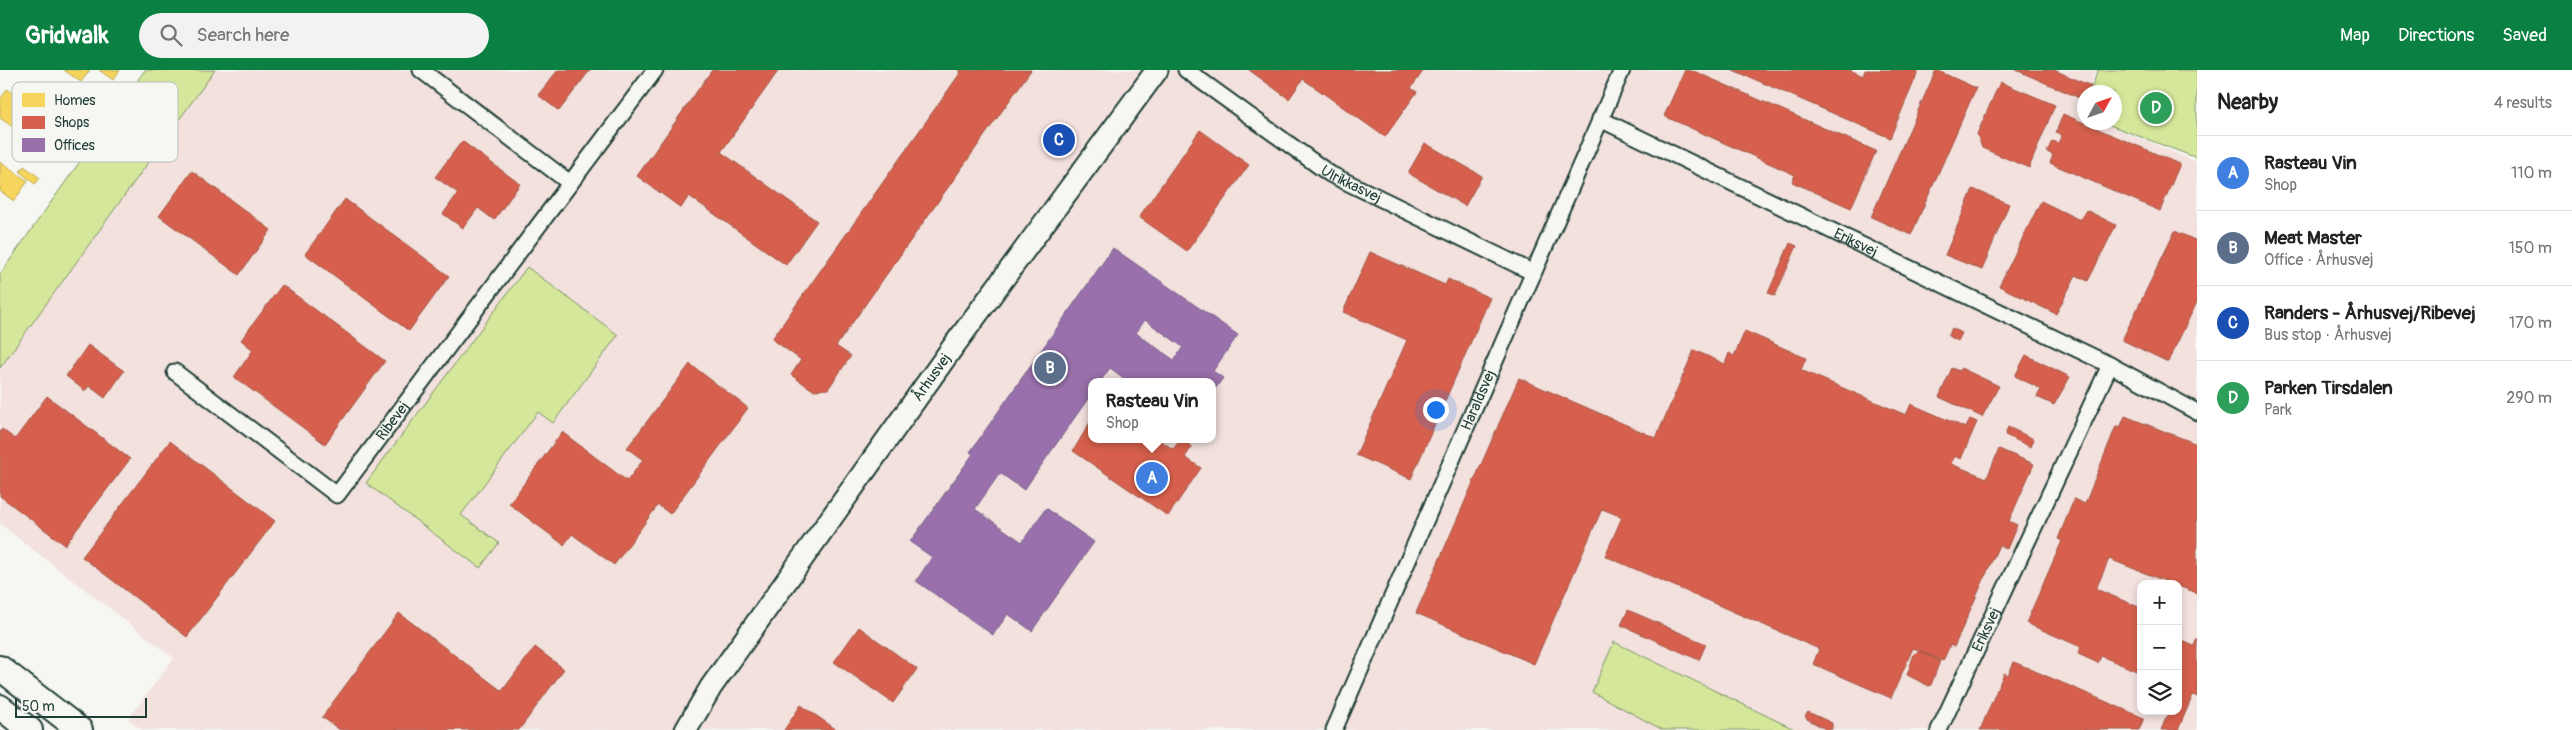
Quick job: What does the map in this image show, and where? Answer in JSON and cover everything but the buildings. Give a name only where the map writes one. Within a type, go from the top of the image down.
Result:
[{"type":"main road","name":"Århusvej","points":[[686,730],[712,688],[950,351],[1157,70]]},
{"type":"main road","points":[[0,668],[80,730]]},
{"type":"main road","name":"Århusvej","points":[[674,730],[712,688]]},
{"type":"main road","points":[[0,707],[30,730]]},
{"type":"street","points":[[421,70],[570,183]]},
{"type":"street","name":"Ribevej","points":[[175,372],[337,495],[655,70]]},
{"type":"street","name":"Ulrikkasvej","points":[[1186,70],[1330,174],[1532,272]]},
{"type":"street","name":"Haraldsvej","points":[[1334,730],[1532,272],[1622,70]]},
{"type":"street","name":"Eriksvej","points":[[1600,119],[2110,366],[2197,412]]},
{"type":"street","name":"Eriksvej","points":[[1939,730],[2110,366]]},
{"type":"shaded area","points":[[215,70],[2096,70],[2091,85],[2077,85],[2077,130],[2119,130],[2197,162],[2197,730],[142,730],[128,719],[174,658],[0,524],[0,368],[149,162],[178,162],[178,121]]},
{"type":"green space","points":[[145,70],[215,70],[178,121],[178,82],[136,82]]},
{"type":"green space","points":[[2098,70],[2197,70],[2197,158],[2122,130],[2122,85],[2093,85]]},
{"type":"green space","points":[[80,162],[149,162],[0,368],[0,274]]},
{"type":"green space","points":[[527,267],[618,335],[553,423],[538,412],[461,515],[499,543],[480,568],[366,483]]},
{"type":"green space","points":[[1614,642],[1796,730],[1663,730],[1592,692]]},
{"type":"place","name":"Parken Tirsdalen","points":[[2156,108]]},
{"type":"place","name":"Randers - Århusvej/Ribevej","points":[[1059,140]]},
{"type":"place","name":"Meat Master","points":[[1050,368]]},
{"type":"place","name":"Rasteau Vin","points":[[1152,478]]}]
